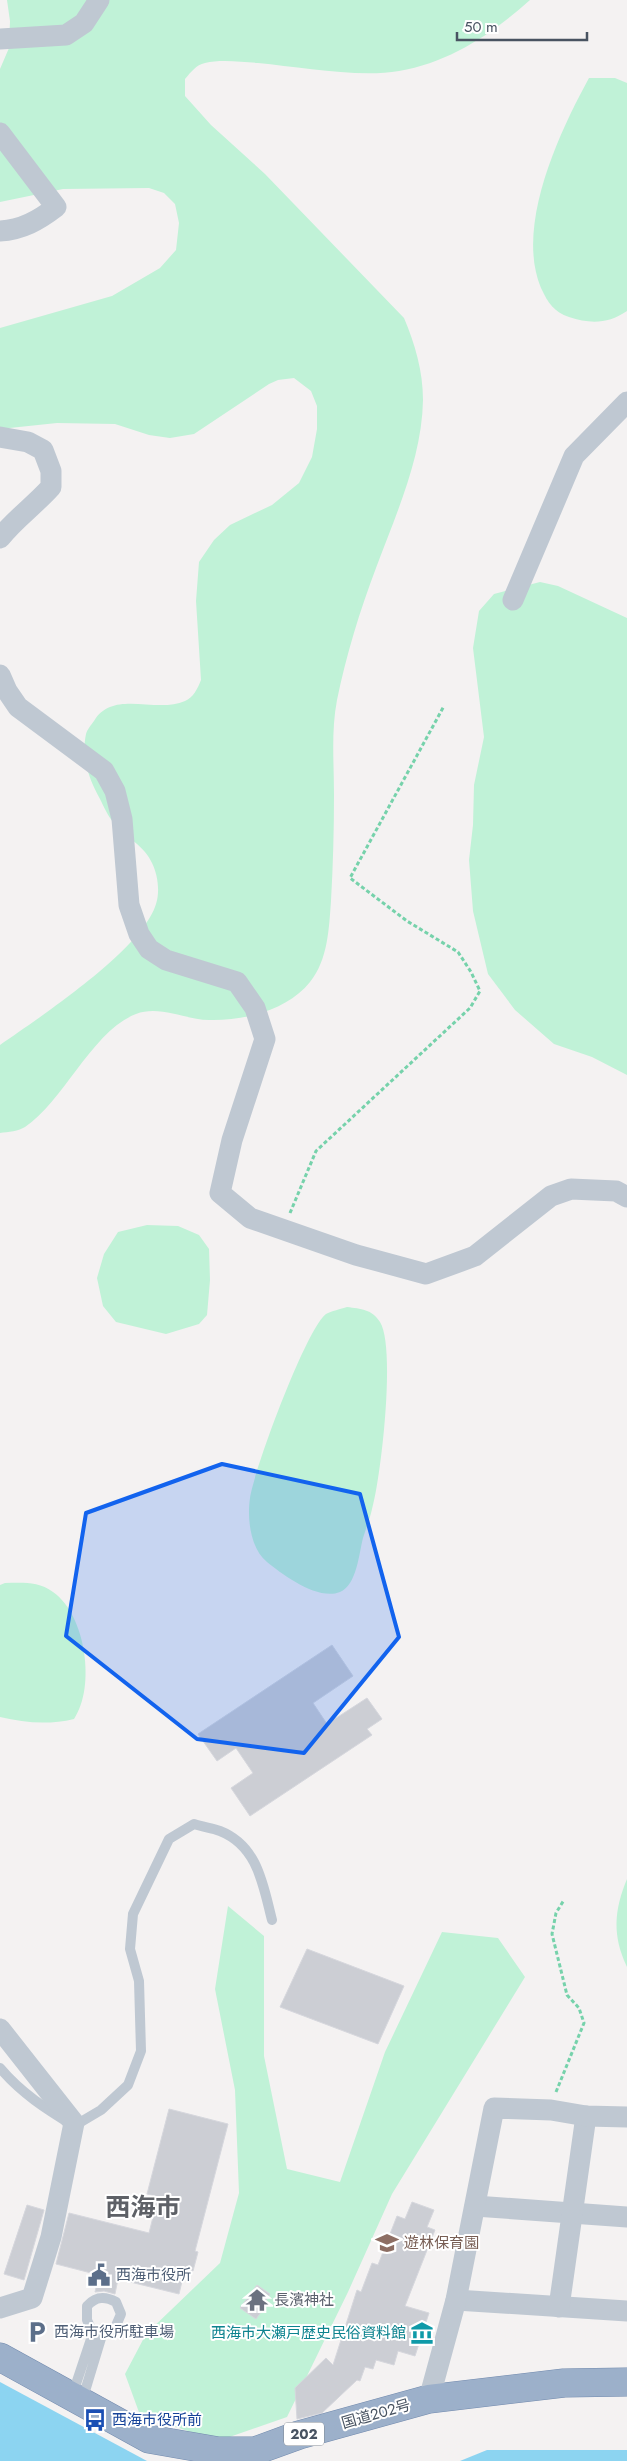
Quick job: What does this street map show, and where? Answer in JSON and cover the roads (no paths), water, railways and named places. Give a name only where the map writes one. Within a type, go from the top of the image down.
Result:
[{"type":"highway","name":"国道202号","points":[[0,2357],[149,2439],[218,2451],[255,2451],[299,2435],[429,2399],[564,2384],[627,2382]]},
{"type":"street","points":[[0,39],[66,35],[84,23],[99,0]]},
{"type":"street","points":[[0,133],[56,207],[38,220],[14,230],[0,231]]},
{"type":"street","points":[[513,600],[574,456],[627,402]]},
{"type":"street","points":[[0,438],[28,442],[43,450],[51,471],[51,487],[32,507],[10,525],[0,538]]},
{"type":"street","points":[[0,675],[7,691],[18,707],[104,771],[115,790],[122,819],[129,905],[139,934],[149,949],[166,960],[237,982],[255,1008],[265,1039],[232,1140],[220,1193],[250,1218],[356,1254],[426,1274],[475,1256],[551,1196],[571,1189],[616,1190],[627,1197]]},
{"type":"street","points":[[0,2029],[74,2123],[51,2238],[32,2298],[0,2308]]},
{"type":"street","points":[[429,2399],[456,2300],[494,2108],[551,2110],[586,2116],[627,2117]]},
{"type":"street","points":[[559,2307],[586,2116]]},
{"type":"street","points":[[476,2206],[627,2217]]},
{"type":"street","points":[[456,2300],[627,2311]]},
{"type":"lane","points":[[0,2068],[13,2084],[42,2106],[74,2126],[101,2110],[128,2085],[141,2051],[139,1981],[130,1949],[134,1914],[169,1839],[194,1824],[221,1831],[246,1846],[259,1872],[272,1920]]},
{"type":"lane","points":[[106,2297],[116,2302],[121,2314],[115,2328],[102,2335],[77,2399],[93,2333],[87,2320],[87,2306],[93,2299],[106,2297]]},
{"type":"water","points":[[0,2382],[147,2461],[0,2461]]},
{"type":"water","points":[[487,2450],[627,2450],[627,2461],[460,2461]]},
{"type":"place","name":"遊林保育園","points":[[387,2243]]},
{"type":"place","name":"西海市役所","points":[[99,2275]]},
{"type":"place","name":"長濱神社","points":[[257,2300]]},
{"type":"place","name":"西海市役所駐車場","points":[[37,2332]]},
{"type":"place","name":"西海市大瀬戸歴史民俗資料館","points":[[422,2333]]},
{"type":"place","name":"西海市役所前","points":[[95,2420]]},
{"type":"district","name":"西海市","points":[[143,2207]]}]
